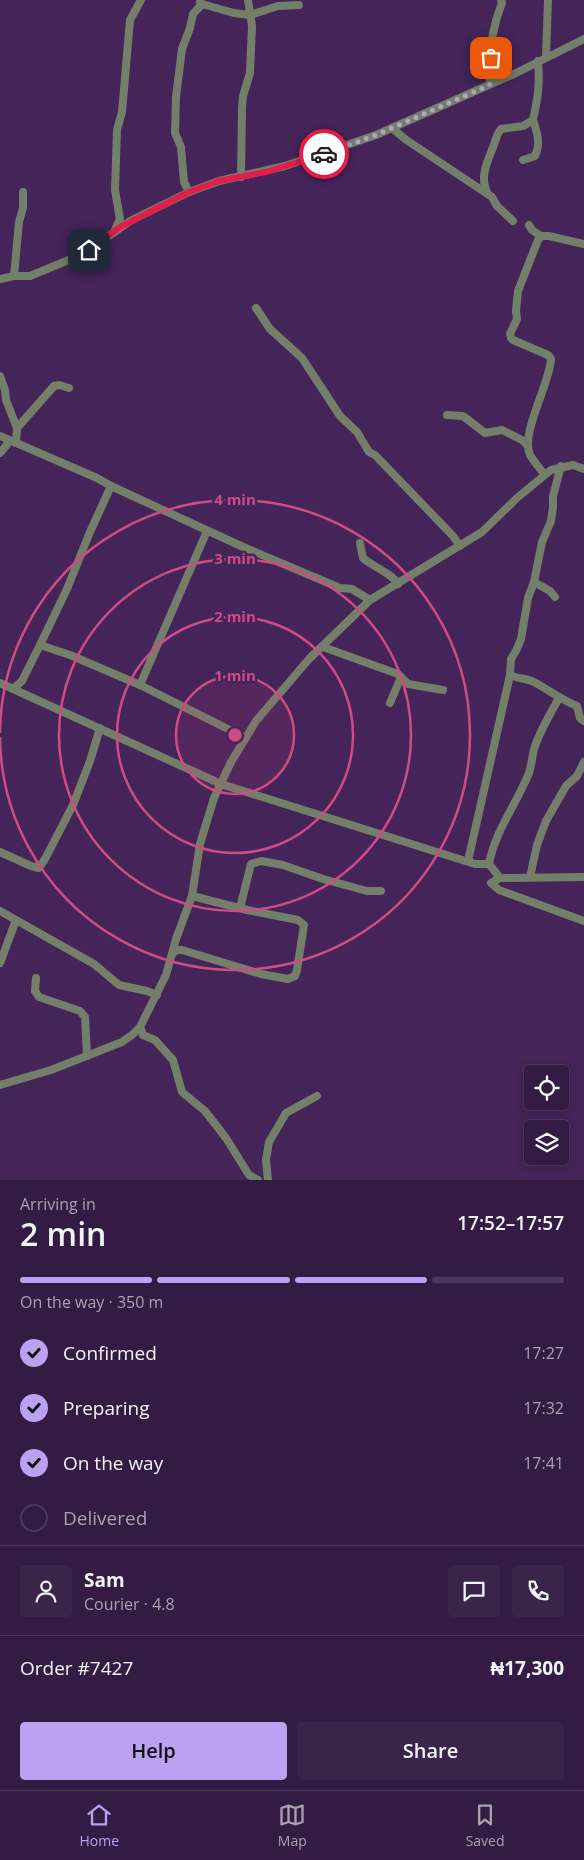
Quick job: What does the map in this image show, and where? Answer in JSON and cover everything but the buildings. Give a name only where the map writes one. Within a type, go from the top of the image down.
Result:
[{"type":"street","points":[[116,230],[120,219],[115,190],[117,130],[122,112],[128,65],[130,20],[141,0]]},
{"type":"street","points":[[241,177],[242,109],[243,96],[250,73],[252,26],[248,0]]},
{"type":"street","points":[[490,84],[492,34],[501,0]]},
{"type":"street","points":[[523,160],[535,156],[538,150],[537,133],[533,120],[540,91],[548,0]]},
{"type":"street","points":[[189,192],[184,182],[181,147],[175,133],[176,97],[182,49],[190,28],[192,14],[201,2],[234,13],[250,15],[278,6],[298,5]]},
{"type":"street","points":[[0,280],[14,276],[30,276],[65,262],[94,247],[116,230],[189,192],[219,181],[285,166],[326,154],[392,128],[516,73],[584,39]]},
{"type":"street","points":[[488,194],[484,184],[484,171],[496,135],[502,129],[522,126],[533,120]]},
{"type":"street","points":[[392,128],[405,139],[492,197],[497,206],[513,221]]},
{"type":"street","points":[[14,276],[23,192]]},
{"type":"street","points":[[529,225],[532,230],[541,236],[584,244]]},
{"type":"street","points":[[541,236],[518,291],[517,319],[510,334],[513,340],[551,358],[549,373],[533,420],[528,445],[530,455],[544,474]]},
{"type":"street","points":[[256,308],[270,329],[302,358],[340,416],[357,432],[369,452],[375,455],[453,536],[460,546]]},
{"type":"street","points":[[0,376],[6,400],[17,428]]},
{"type":"street","points":[[0,454],[13,442],[17,428],[54,386],[59,385],[68,388]]},
{"type":"street","points":[[446,415],[463,416],[485,433],[502,430],[528,445]]},
{"type":"street","points":[[0,436],[97,478],[207,531],[340,588],[352,589],[370,600]]},
{"type":"street","points":[[0,1085],[51,1070],[122,1042],[132,1036],[140,1027],[166,975],[192,896],[200,844],[214,798],[246,738],[266,709],[309,659],[370,600],[482,532],[500,513],[544,474],[561,466],[573,465],[584,468]]},
{"type":"street","points":[[468,860],[510,675],[510,659],[521,639],[538,556],[554,507],[553,496],[561,466]]},
{"type":"street","points":[[13,689],[22,681],[40,645],[67,589],[111,486]]},
{"type":"street","points":[[140,685],[207,531]]},
{"type":"street","points":[[360,544],[363,558],[378,570],[393,576],[398,584]]},
{"type":"street","points":[[534,582],[550,590],[555,598]]},
{"type":"street","points":[[40,645],[70,655],[140,685],[246,738]]},
{"type":"street","points":[[323,646],[398,674],[408,684],[443,690]]},
{"type":"street","points":[[510,675],[533,682],[559,698],[577,706],[580,718],[584,721]]},
{"type":"street","points":[[390,703],[401,677]]},
{"type":"street","points":[[0,683],[221,784],[466,861],[468,860],[475,864],[489,864]]},
{"type":"street","points":[[489,864],[504,823],[529,772],[534,749],[545,723],[559,698]]},
{"type":"street","points":[[0,852],[39,868],[73,805],[100,728]]},
{"type":"street","points":[[530,877],[537,845],[546,821],[566,786],[577,776],[584,762]]},
{"type":"street","points":[[240,908],[251,864],[261,861],[283,865],[323,879],[367,891],[381,891]]},
{"type":"street","points":[[489,864],[500,878]]},
{"type":"street","points":[[583,875],[500,878],[491,883],[499,890],[584,921]]},
{"type":"street","points":[[172,954],[177,950],[182,950],[261,974],[292,978],[295,976],[304,925],[298,920],[192,896]]},
{"type":"street","points":[[0,911],[94,964],[119,985],[147,991],[157,996]]},
{"type":"street","points":[[0,963],[16,920]]},
{"type":"street","points":[[36,978],[35,991],[39,997],[80,1011],[85,1017],[87,1056]]},
{"type":"street","points":[[140,1027],[143,1034],[155,1040],[173,1060],[182,1092],[205,1111],[226,1138],[249,1175],[258,1180]]},
{"type":"street","points":[[268,1180],[266,1160],[269,1142],[273,1135],[286,1113],[317,1096]]},
{"type":"way so far","points":[[324,154],[376,135],[485,87],[490,84],[491,58]]},
{"type":"route","points":[[89,250],[130,221],[189,192],[219,181],[266,172],[324,154]]}]
